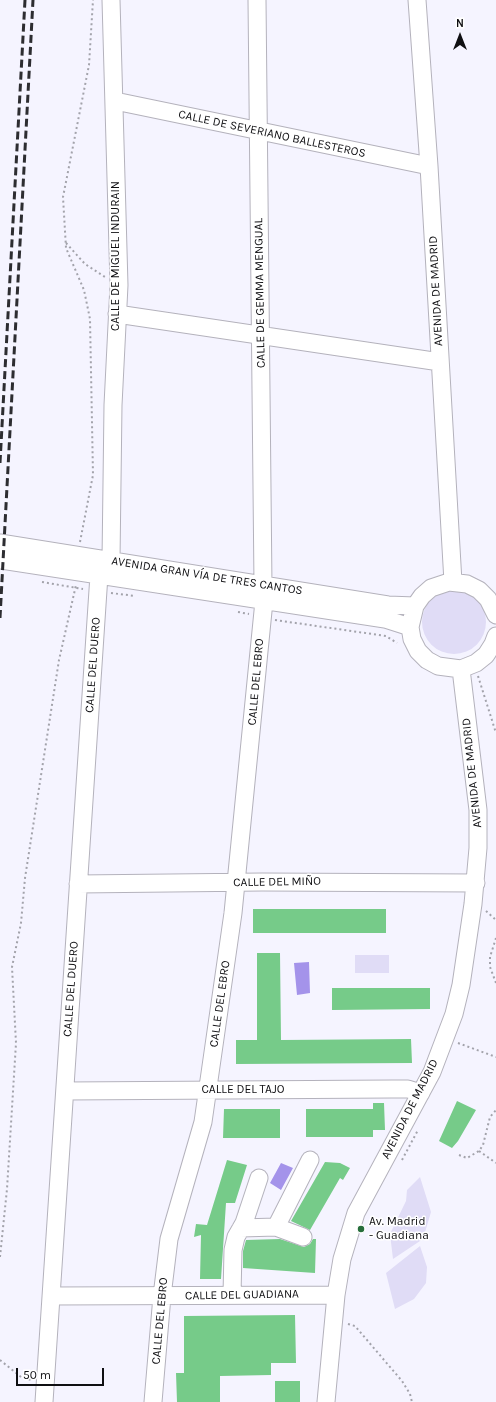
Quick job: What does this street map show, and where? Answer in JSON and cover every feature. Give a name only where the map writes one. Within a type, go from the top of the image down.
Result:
[{"type":"street","name":"CALLE DE MIGUEL INDURAIN","points":[[111,0],[119,285],[113,404],[111,560]]},
{"type":"street","name":"CALLE DE GEMMA MENGUAL","points":[[257,0],[263,601]]},
{"type":"street","name":"AVENIDA DE MADRID","points":[[417,0],[429,166],[453,582]]},
{"type":"street","name":"CALLE DE SEVERIANO BALLESTEROS","points":[[115,101],[429,166]]},
{"type":"street","points":[[117,314],[440,362]]},
{"type":"street","name":"AVENIDA GRAN VÍA DE TRES CANTOS","points":[[0,543],[111,560],[263,601],[415,606]]},
{"type":"street","name":"AVENIDA GRAN VÍA DE TRES CANTOS","points":[[0,560],[76,580],[263,601],[385,619],[410,627]]},
{"type":"street","points":[[496,612],[488,599],[479,590],[467,584],[453,582],[431,588],[422,596],[415,606],[410,627],[412,639],[418,651],[427,660],[438,666],[461,669],[476,663],[486,655],[496,636]]},
{"type":"street","name":"CALLE DEL DUERO","points":[[44,1402],[99,583]]},
{"type":"street","name":"CALLE DEL EBRO","points":[[153,1402],[162,1296],[170,1239],[203,1122],[237,883],[263,601]]},
{"type":"street","name":"AVENIDA DE MADRID","points":[[326,1402],[336,1295],[342,1259],[356,1213],[432,1072],[454,1014],[461,985],[476,883],[478,810],[461,669]]},
{"type":"street","name":"CALLE DEL MIÑO","points":[[78,884],[476,883]]},
{"type":"street","name":"CALLE DEL TAJO","points":[[64,1091],[392,1089],[421,1093]]},
{"type":"street","points":[[276,1227],[310,1160]]},
{"type":"street","points":[[232,1295],[233,1250],[236,1237],[251,1204],[259,1178]]},
{"type":"street","points":[[241,1228],[276,1227],[303,1237]]},
{"type":"street","name":"CALLE DEL GUADIANA","points":[[51,1296],[336,1295]]},
{"type":"path","points":[[79,555],[93,475],[90,319],[84,290],[66,248],[63,197],[89,65],[93,0]]},
{"type":"path","points":[[66,242],[84,264],[119,285]]},
{"type":"path","points":[[0,1257],[7,1189],[16,1043],[12,967],[21,923],[25,878],[60,660],[76,580]]},
{"type":"path","points":[[38,582],[76,580],[99,583],[137,597]]},
{"type":"path","points":[[235,612],[263,601],[386,636],[396,641],[400,646]]},
{"type":"path","points":[[477,673],[496,733]]},
{"type":"path","points":[[496,938],[490,957],[490,967],[496,983]]},
{"type":"path","points":[[457,1043],[496,1056]]},
{"type":"path","points":[[459,1155],[467,1158],[479,1151],[483,1145],[490,1117],[496,1110]]},
{"type":"path","points":[[479,1151],[496,1163]]},
{"type":"path","points":[[334,1321],[355,1326],[402,1381],[410,1394],[412,1402]]},
{"type":"path","points":[[0,1360],[21,1376],[45,1384]]},
{"type":"shaded area","points":[[448,590],[460,590],[477,599],[484,610],[486,622],[484,634],[477,645],[460,654],[448,654],[436,649],[427,640],[422,628],[422,616],[427,604],[436,595]]},
{"type":"shaded area","points":[[355,955],[389,955],[389,973],[355,973]]},
{"type":"shaded area","points":[[309,962],[310,993],[297,995],[294,963]]},
{"type":"shaded area","points":[[281,1163],[293,1168],[281,1190],[270,1183]]},
{"type":"shaded area","points":[[420,1177],[431,1212],[423,1239],[393,1259],[390,1234],[406,1201],[407,1190]]},
{"type":"shaded area","points":[[420,1246],[427,1267],[426,1283],[414,1299],[395,1309],[386,1273]]},
{"type":"building","points":[[253,909],[386,909],[386,933],[253,933]]},
{"type":"building","points":[[257,953],[280,953],[281,1040],[411,1039],[412,1063],[236,1064],[236,1040],[257,1040]]},
{"type":"building","points":[[332,988],[430,988],[430,1009],[332,1010]]},
{"type":"building","points":[[457,1101],[476,1110],[458,1141],[452,1148],[439,1141]]},
{"type":"building","points":[[373,1103],[384,1103],[385,1130],[373,1130],[373,1137],[306,1137],[306,1109],[373,1109]]},
{"type":"building","points":[[224,1109],[280,1109],[280,1138],[223,1138]]},
{"type":"building","points":[[227,1160],[247,1165],[235,1203],[226,1203],[221,1279],[200,1279],[201,1235],[194,1237],[196,1224],[207,1225]]},
{"type":"building","points":[[325,1162],[340,1163],[350,1168],[343,1180],[340,1178],[310,1230],[291,1221]]},
{"type":"building","points":[[280,1239],[304,1247],[310,1244],[313,1239],[316,1239],[315,1273],[243,1268],[243,1251],[246,1240]]},
{"type":"building","points":[[295,1315],[296,1363],[271,1363],[271,1375],[220,1376],[220,1402],[177,1402],[176,1373],[184,1373],[184,1316]]},
{"type":"building","points":[[275,1381],[300,1381],[300,1402],[275,1402]]},
{"type":"railway","points":[[0,463],[25,0]]},
{"type":"railway","points":[[0,618],[33,0]]},
{"type":"place","name":"Av. Madrid - Guadiana","points":[[361,1229]]}]
